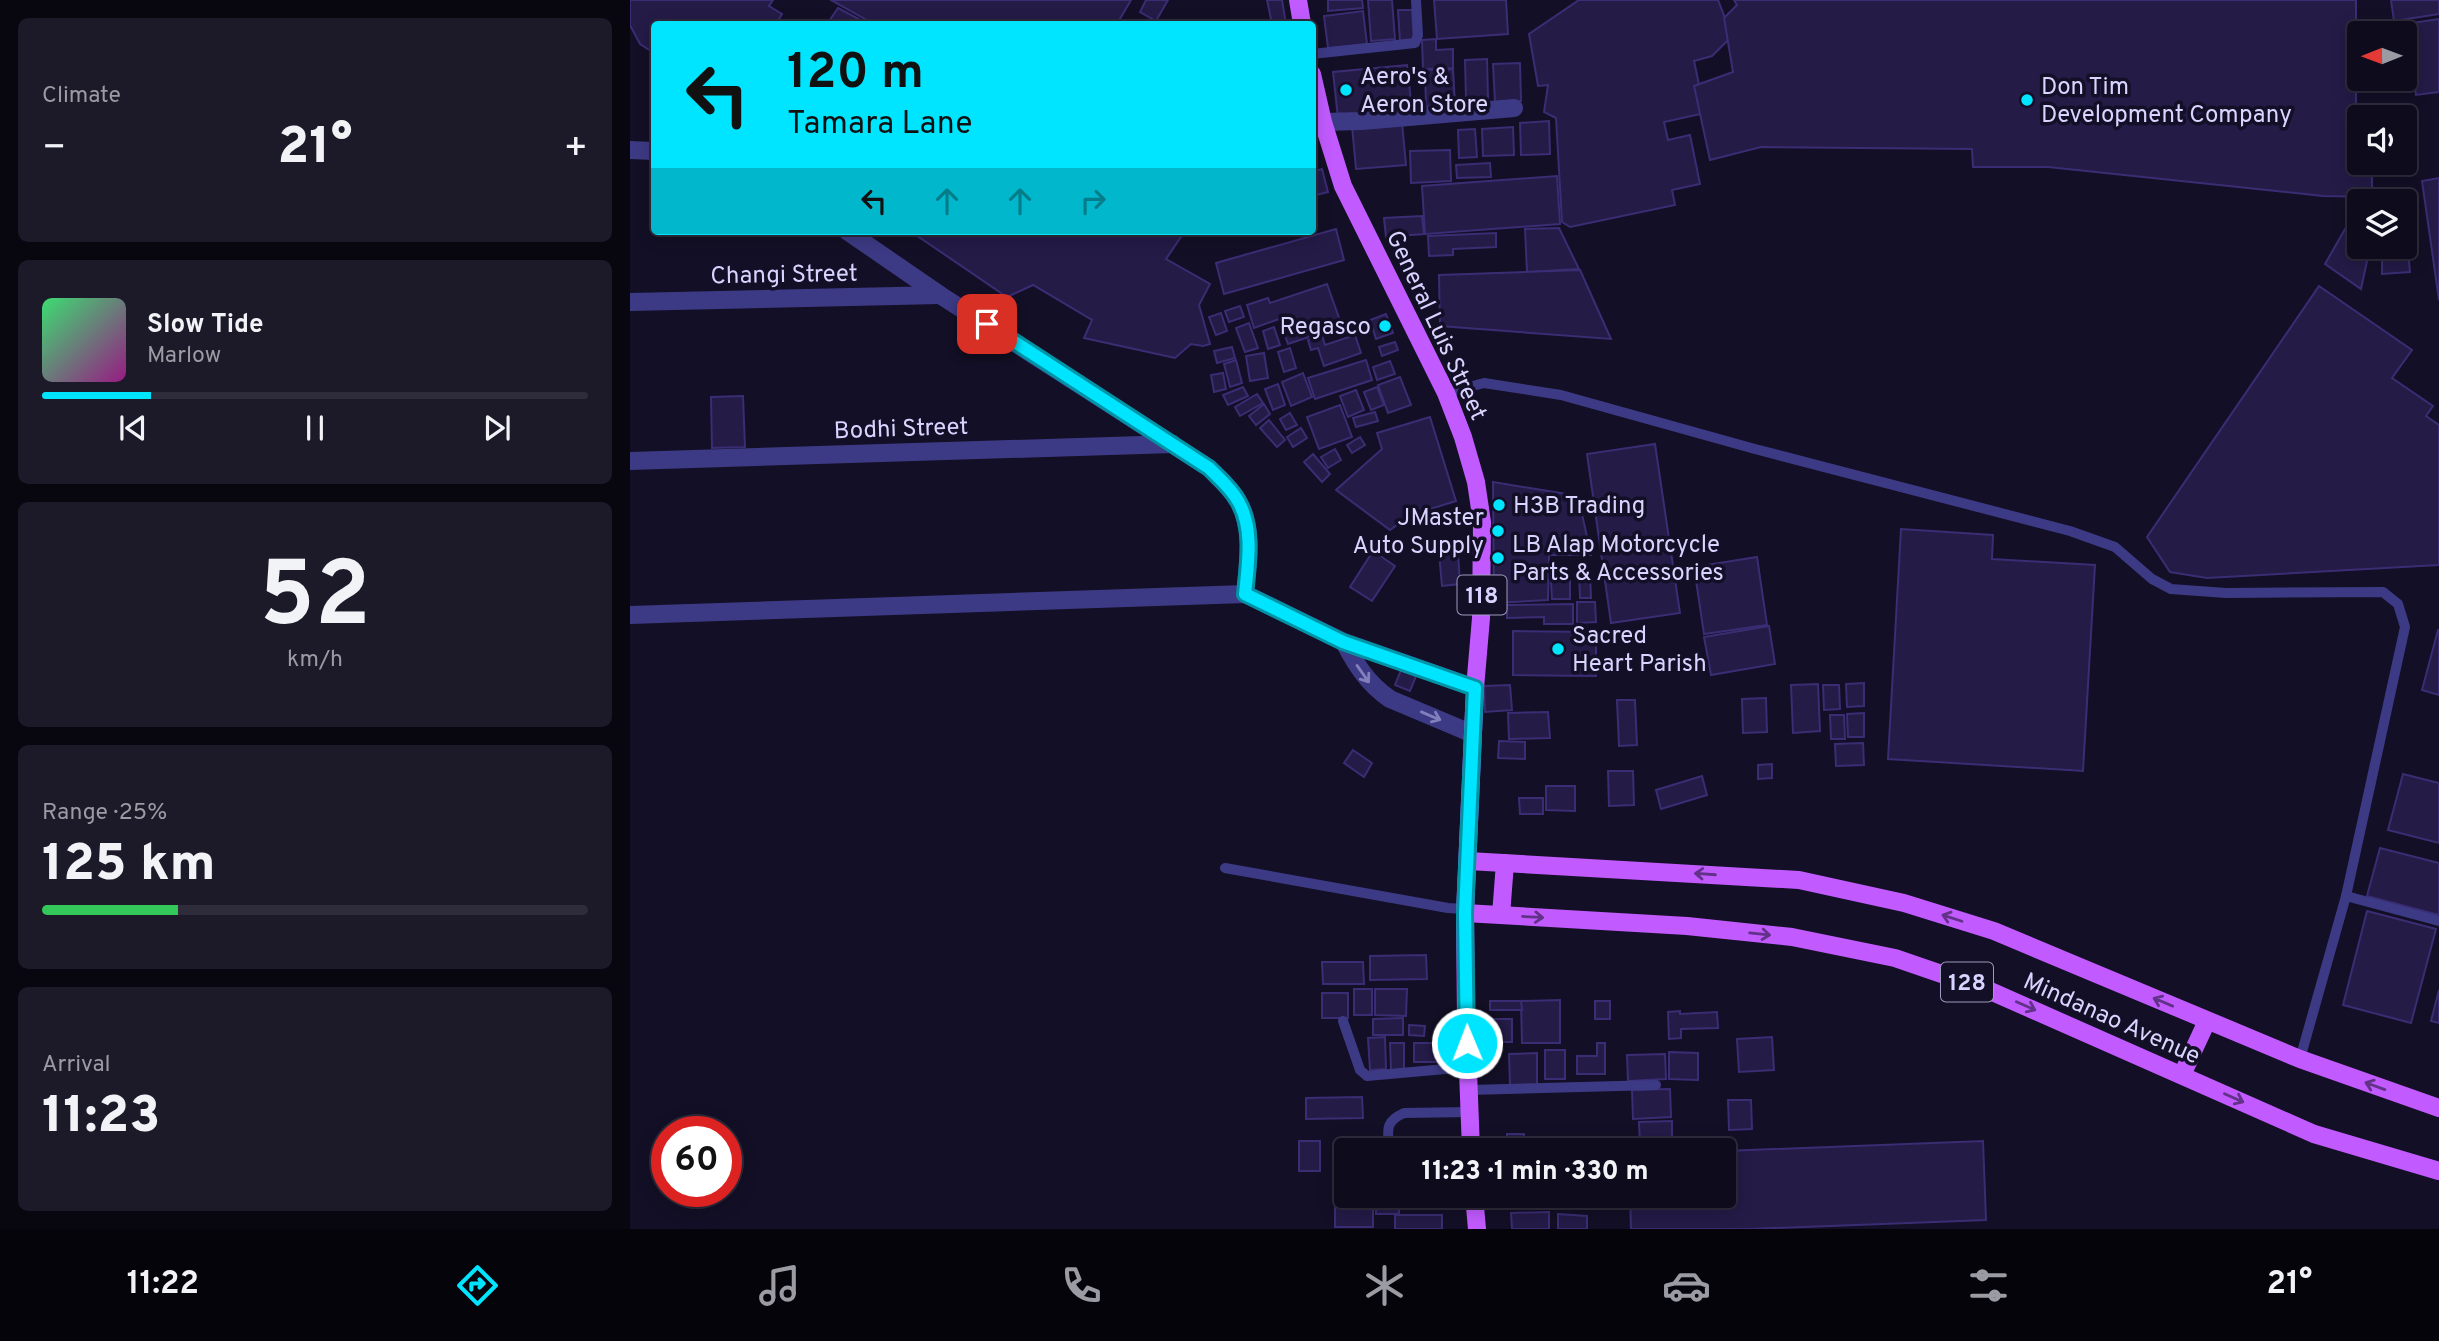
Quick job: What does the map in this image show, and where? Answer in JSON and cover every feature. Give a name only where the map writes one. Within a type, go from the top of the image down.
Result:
[{"type":"main road","points":[[1298,0],[1302,21]]},
{"type":"main road","name":"General Luis Street","points":[[1316,91],[1343,186],[1446,393],[1476,482],[1482,522],[1481,618],[1475,688],[1465,911],[1470,1138]]},
{"type":"main road","name":"Mindanao Avenue","points":[[1468,861],[1799,880],[1904,903],[1994,931],[2300,1059],[2439,1108]]},
{"type":"main road","points":[[1501,915],[1505,863]]},
{"type":"main road","name":"Mindanao Avenue","points":[[1465,911],[1687,926],[1792,937],[1895,958],[1988,990],[2314,1134],[2439,1171]]},
{"type":"main road","points":[[2182,1075],[2207,1021]]},
{"type":"main road","points":[[1476,1208],[1477,1229]]},
{"type":"street","points":[[1323,122],[1514,108]]},
{"type":"street","points":[[630,150],[651,151]]},
{"type":"street","points":[[853,235],[940,295],[1209,468],[1238,500],[1246,519],[1248,542],[1245,594]]},
{"type":"street","name":"Changi Street","points":[[630,302],[940,295]]},
{"type":"street","name":"Bodhi Street","points":[[630,461],[1173,444]]},
{"type":"street","points":[[630,615],[1245,594],[1343,642],[1475,688]]},
{"type":"street","points":[[1343,642],[1370,684],[1378,691],[1390,699],[1473,734]]},
{"type":"lane","points":[[1316,54],[1415,43],[1418,35],[1416,0]]},
{"type":"lane","points":[[1446,393],[1484,383],[1561,395],[2070,531],[2115,547],[2152,579],[2171,589],[2226,593],[2383,592],[2398,604],[2405,627],[2346,896],[2300,1059]]},
{"type":"lane","points":[[1225,868],[1465,911]]},
{"type":"lane","points":[[2346,896],[2439,921]]},
{"type":"lane","points":[[1343,1021],[1360,1070],[1367,1076],[1468,1067]]},
{"type":"lane","points":[[1469,1090],[1656,1084]]},
{"type":"lane","points":[[1389,1138],[1388,1125],[1391,1119],[1404,1113],[1469,1112]]},
{"type":"building","points":[[630,0],[773,0],[769,6],[782,14],[778,21],[651,21],[651,51],[640,44],[630,25]]},
{"type":"building","points":[[831,0],[1131,0],[1119,21],[869,21]]},
{"type":"building","points":[[1146,0],[1168,0],[1156,21],[1140,12]]},
{"type":"building","points":[[1267,0],[1282,0],[1286,21],[1271,21]]},
{"type":"building","points":[[1328,0],[1362,0],[1363,8],[1328,11]]},
{"type":"building","points":[[1368,0],[1392,0],[1395,39],[1371,41]]},
{"type":"building","points":[[1434,0],[1506,0],[1508,34],[1437,39]]},
{"type":"building","points":[[1579,0],[1718,0],[1732,36],[1712,56],[1694,61],[1705,113],[1664,122],[1668,140],[1690,135],[1700,184],[1672,190],[1675,205],[1570,227],[1562,222],[1556,118],[1544,112],[1548,85],[1538,86],[1529,34]]},
{"type":"building","name":"Don Tim Development Company","points":[[1734,0],[2356,0],[2356,21],[2347,21],[2347,91],[2356,91],[2356,105],[2347,105],[2347,175],[2372,175],[2372,189],[2347,189],[2347,196],[2323,196],[2048,167],[1973,167],[1972,149],[1761,147],[1710,160],[1694,86],[1733,72],[1724,18],[1737,5]]},
{"type":"building","points":[[2391,0],[2439,0],[2439,14],[2394,21]]},
{"type":"building","points":[[838,8],[862,21],[829,21]]},
{"type":"building","points":[[1398,10],[1412,10],[1414,41],[1400,42]]},
{"type":"building","points":[[1363,11],[1367,44],[1328,48],[1324,16]]},
{"type":"building","points":[[2439,19],[2439,92],[2416,95],[2417,22]]},
{"type":"building","points":[[1436,39],[1436,50],[1453,49],[1453,68],[1423,69],[1422,40]]},
{"type":"building","points":[[1487,59],[1488,98],[1466,99],[1465,60]]},
{"type":"building","points":[[1520,63],[1521,101],[1495,102],[1493,64]]},
{"type":"building","points":[[1407,65],[1412,110],[1338,118],[1333,72]]},
{"type":"building","points":[[1453,69],[1455,105],[1426,106],[1425,70]]},
{"type":"building","points":[[1549,121],[1550,154],[1521,155],[1520,123]]},
{"type":"building","points":[[1402,122],[1406,165],[1356,169],[1352,126]]},
{"type":"building","points":[[1513,127],[1514,155],[1483,156],[1482,129]]},
{"type":"building","points":[[1475,129],[1477,157],[1459,158],[1458,130]]},
{"type":"building","points":[[1450,150],[1451,181],[1411,183],[1410,151]]},
{"type":"building","points":[[1490,163],[1491,177],[1457,178],[1456,165]]},
{"type":"building","points":[[1322,169],[1328,192],[1316,195],[1316,171]]},
{"type":"building","points":[[1557,176],[1560,224],[1425,234],[1422,186]]},
{"type":"building","points":[[2439,178],[2439,300],[2422,181]]},
{"type":"building","points":[[1422,216],[1424,234],[1386,237],[1384,218]]},
{"type":"building","points":[[2347,226],[2347,259],[2367,259],[2361,289],[2325,264]]},
{"type":"building","points":[[1559,228],[1579,269],[1527,272],[1525,229]]},
{"type":"building","points":[[1336,229],[1344,260],[1224,294],[1216,263]]},
{"type":"building","points":[[1496,233],[1496,247],[1453,249],[1453,255],[1429,256],[1428,236]]},
{"type":"building","points":[[916,235],[1182,235],[1166,259],[1210,284],[1199,305],[1210,344],[1191,344],[1175,358],[1084,338],[1092,320],[1033,285],[1007,297]]},
{"type":"building","points":[[2382,259],[2409,259],[2410,272],[2382,274]]},
{"type":"building","points":[[1580,270],[1611,339],[1440,326],[1439,275]]},
{"type":"building","points":[[1327,284],[1342,326],[1288,344],[1279,319],[1254,328],[1247,305],[1268,298],[1270,303]]},
{"type":"building","points":[[2319,286],[2412,350],[2392,378],[2433,406],[2426,416],[2439,425],[2439,565],[2207,578],[2170,572],[2147,537]]},
{"type":"building","points":[[1240,306],[1244,317],[1229,322],[1225,311]]},
{"type":"building","points":[[1221,313],[1227,331],[1216,335],[1209,317]]},
{"type":"building","points":[[1386,314],[1393,333],[1376,339],[1370,320]]},
{"type":"building","points":[[1249,323],[1258,348],[1245,352],[1236,328]]},
{"type":"building","points":[[1274,327],[1280,345],[1268,349],[1263,331]]},
{"type":"building","points":[[1322,335],[1325,345],[1355,335],[1361,353],[1324,366],[1318,348],[1311,350],[1308,340]]},
{"type":"building","points":[[1395,342],[1398,350],[1382,356],[1379,347]]},
{"type":"building","points":[[1232,347],[1235,358],[1217,363],[1214,351]]},
{"type":"building","points":[[1290,348],[1296,368],[1284,372],[1278,352]]},
{"type":"building","points":[[1264,353],[1268,378],[1250,381],[1246,356]]},
{"type":"building","points":[[1236,360],[1242,383],[1230,387],[1224,364]]},
{"type":"building","points":[[1366,360],[1372,380],[1315,399],[1308,378]]},
{"type":"building","points":[[1390,361],[1395,374],[1377,380],[1373,367]]},
{"type":"building","points":[[1223,373],[1226,389],[1214,392],[1211,375]]},
{"type":"building","points":[[1303,373],[1312,397],[1291,406],[1282,382]]},
{"type":"building","points":[[1400,377],[1411,405],[1388,413],[1378,385]]},
{"type":"building","points":[[1278,384],[1285,405],[1273,410],[1265,389]]},
{"type":"building","points":[[1243,387],[1248,396],[1228,405],[1223,395]]},
{"type":"building","points":[[1377,387],[1384,405],[1371,410],[1364,392]]},
{"type":"building","points":[[1356,390],[1364,410],[1348,417],[1340,396]]},
{"type":"building","points":[[1257,394],[1263,403],[1240,416],[1235,407]]},
{"type":"building","points":[[743,396],[745,447],[712,448],[711,397]]},
{"type":"building","points":[[1264,404],[1270,414],[1256,425],[1249,416]]},
{"type":"building","points":[[1340,405],[1352,437],[1319,449],[1307,417]]},
{"type":"building","points":[[1375,412],[1378,421],[1356,427],[1353,418]]},
{"type":"building","points":[[1290,413],[1297,425],[1286,430],[1280,419]]},
{"type":"building","points":[[1430,417],[1456,501],[1411,515],[1390,530],[1336,490],[1382,449],[1377,433]]},
{"type":"building","points":[[1269,420],[1285,440],[1277,447],[1260,428]]},
{"type":"building","points":[[1301,428],[1307,438],[1293,447],[1287,437]]},
{"type":"building","points":[[1360,437],[1365,445],[1352,453],[1347,445]]},
{"type":"building","points":[[1655,444],[1680,613],[1611,623],[1587,454]]},
{"type":"building","points":[[1335,449],[1341,460],[1328,468],[1321,457]]},
{"type":"building","points":[[1313,454],[1330,474],[1322,482],[1304,462]]},
{"type":"building","points":[[1493,482],[1578,496],[1591,555],[1549,555],[1548,600],[1494,603]]},
{"type":"building","points":[[1901,529],[1993,535],[1992,559],[2095,565],[2083,771],[1888,759]]},
{"type":"building","points":[[1373,551],[1395,566],[1372,601],[1350,587]]},
{"type":"building","points":[[1458,552],[1460,584],[1442,586],[1439,553]]},
{"type":"building","points":[[1757,557],[1767,625],[1704,634],[1694,567]]},
{"type":"building","points":[[1579,574],[1590,574],[1591,598],[1580,598]]},
{"type":"building","points":[[1551,581],[1570,581],[1570,599],[1552,599]]},
{"type":"building","points":[[1577,602],[1595,602],[1596,622],[1577,623]]},
{"type":"building","points":[[1573,604],[1573,624],[1544,624],[1544,617],[1507,618],[1507,605]]},
{"type":"building","points":[[1769,626],[1775,664],[1711,675],[1704,637]]},
{"type":"building","points":[[2439,630],[2439,695],[2422,690]]},
{"type":"building","points":[[1513,631],[1596,632],[1596,676],[1513,675]]},
{"type":"building","points":[[1401,670],[1416,676],[1410,691],[1395,685]]},
{"type":"building","points":[[1864,683],[1864,706],[1847,707],[1846,684]]},
{"type":"building","points":[[1818,684],[1820,731],[1793,733],[1791,685]]},
{"type":"building","points":[[1510,685],[1512,710],[1485,712],[1484,686]]},
{"type":"building","points":[[1823,685],[1839,685],[1840,709],[1824,710]]},
{"type":"building","points":[[1766,698],[1767,732],[1743,733],[1742,699]]},
{"type":"building","points":[[1617,700],[1635,700],[1637,745],[1619,746]]},
{"type":"building","points":[[1548,712],[1550,738],[1509,739],[1508,713]]},
{"type":"building","points":[[1864,713],[1864,737],[1848,737],[1847,714]]},
{"type":"building","points":[[1830,715],[1844,715],[1845,739],[1831,739]]},
{"type":"building","points":[[1499,741],[1525,742],[1525,759],[1498,758]]},
{"type":"building","points":[[1863,743],[1864,765],[1836,766],[1835,744]]},
{"type":"building","points":[[1353,750],[1372,763],[1364,777],[1344,763]]},
{"type":"building","points":[[1772,764],[1772,778],[1758,779],[1758,765]]},
{"type":"building","points":[[1608,771],[1633,771],[1634,805],[1609,806]]},
{"type":"building","points":[[2403,774],[2439,783],[2439,843],[2388,830]]},
{"type":"building","points":[[1702,776],[1707,795],[1661,809],[1656,790]]},
{"type":"building","points":[[1546,786],[1575,786],[1575,811],[1546,810]]},
{"type":"building","points":[[1519,798],[1543,798],[1543,814],[1520,814]]},
{"type":"building","points":[[2380,848],[2439,863],[2439,915],[2367,896]]},
{"type":"building","points":[[2367,911],[2436,929],[2411,1023],[2343,1005]]},
{"type":"building","points":[[1426,955],[1427,979],[1370,980],[1370,956]]},
{"type":"building","points":[[1322,962],[1363,962],[1364,984],[1323,984]]},
{"type":"building","points":[[1354,989],[1372,989],[1372,1015],[1354,1015]]},
{"type":"building","points":[[1375,989],[1407,989],[1406,1016],[1375,1015]]},
{"type":"building","points":[[2439,990],[2439,1023],[2431,1021]]},
{"type":"building","points":[[1322,993],[1348,993],[1348,1018],[1322,1018]]},
{"type":"building","points":[[1560,1000],[1560,1043],[1522,1043],[1521,1001]]},
{"type":"building","points":[[1490,1001],[1521,1001],[1522,1010],[1490,1010]]},
{"type":"building","points":[[1595,1001],[1610,1001],[1610,1019],[1595,1019]]},
{"type":"building","points":[[1680,1011],[1680,1014],[1717,1012],[1718,1028],[1681,1029],[1681,1038],[1669,1039],[1668,1012]]},
{"type":"building","points":[[1403,1018],[1403,1035],[1373,1035],[1373,1019]]},
{"type":"building","points":[[1490,1019],[1512,1019],[1512,1042],[1490,1042]]},
{"type":"building","points":[[1409,1025],[1425,1026],[1424,1036],[1409,1035]]},
{"type":"building","points":[[1385,1037],[1386,1069],[1370,1070],[1368,1038]]},
{"type":"building","points":[[1772,1037],[1774,1070],[1739,1072],[1737,1039]]},
{"type":"building","points":[[1390,1043],[1404,1043],[1404,1070],[1391,1070]]},
{"type":"building","points":[[1414,1043],[1444,1043],[1444,1062],[1414,1062]]},
{"type":"building","points":[[1597,1043],[1605,1043],[1605,1074],[1577,1074],[1577,1056],[1597,1056]]},
{"type":"building","points":[[1545,1050],[1565,1050],[1565,1079],[1545,1079]]},
{"type":"building","points":[[1669,1052],[1698,1053],[1698,1080],[1669,1079]]},
{"type":"building","points":[[1537,1053],[1537,1085],[1510,1085],[1509,1054]]},
{"type":"building","points":[[1665,1054],[1666,1079],[1628,1081],[1627,1055]]},
{"type":"building","points":[[1670,1089],[1671,1117],[1633,1119],[1632,1090]]},
{"type":"building","points":[[1362,1097],[1363,1118],[1306,1119],[1306,1098]]},
{"type":"building","points":[[1728,1100],[1751,1100],[1752,1129],[1729,1130]]},
{"type":"building","points":[[1672,1121],[1672,1138],[1640,1138],[1639,1122]]},
{"type":"building","points":[[1507,1134],[1524,1134],[1524,1138],[1507,1138]]},
{"type":"building","points":[[1299,1141],[1320,1141],[1320,1171],[1299,1171]]},
{"type":"building","points":[[1983,1141],[1986,1220],[1749,1229],[1631,1229],[1630,1208],[1736,1208],[1736,1151]]},
{"type":"building","points":[[1335,1208],[1373,1208],[1373,1227],[1335,1227]]},
{"type":"building","points":[[1376,1208],[1399,1208],[1399,1214],[1376,1214]]},
{"type":"building","points":[[1549,1212],[1549,1229],[1512,1229],[1511,1213]]},
{"type":"building","points":[[1558,1214],[1587,1216],[1587,1229],[1558,1229]]},
{"type":"building","points":[[1395,1215],[1442,1215],[1442,1229],[1395,1229]]},
{"type":"place","name":"Aero's & Aeron Store","points":[[1346,90]]},
{"type":"place","name":"Don Tim Development Company","points":[[2027,100]]},
{"type":"place","name":"Regasco","points":[[1385,326]]},
{"type":"place","name":"H3B Trading","points":[[1499,505]]},
{"type":"place","name":"JMaster Auto Supply","points":[[1498,531]]},
{"type":"place","name":"LB Alap Motorcycle Parts & Accessories","points":[[1498,558]]},
{"type":"place","name":"Sacred Heart Parish","points":[[1558,649]]},
{"type":"route","points":[[987,324],[1209,468],[1224,483],[1238,500],[1246,519],[1248,568],[1245,594],[1343,642],[1475,688],[1465,913],[1467,1043]]}]
